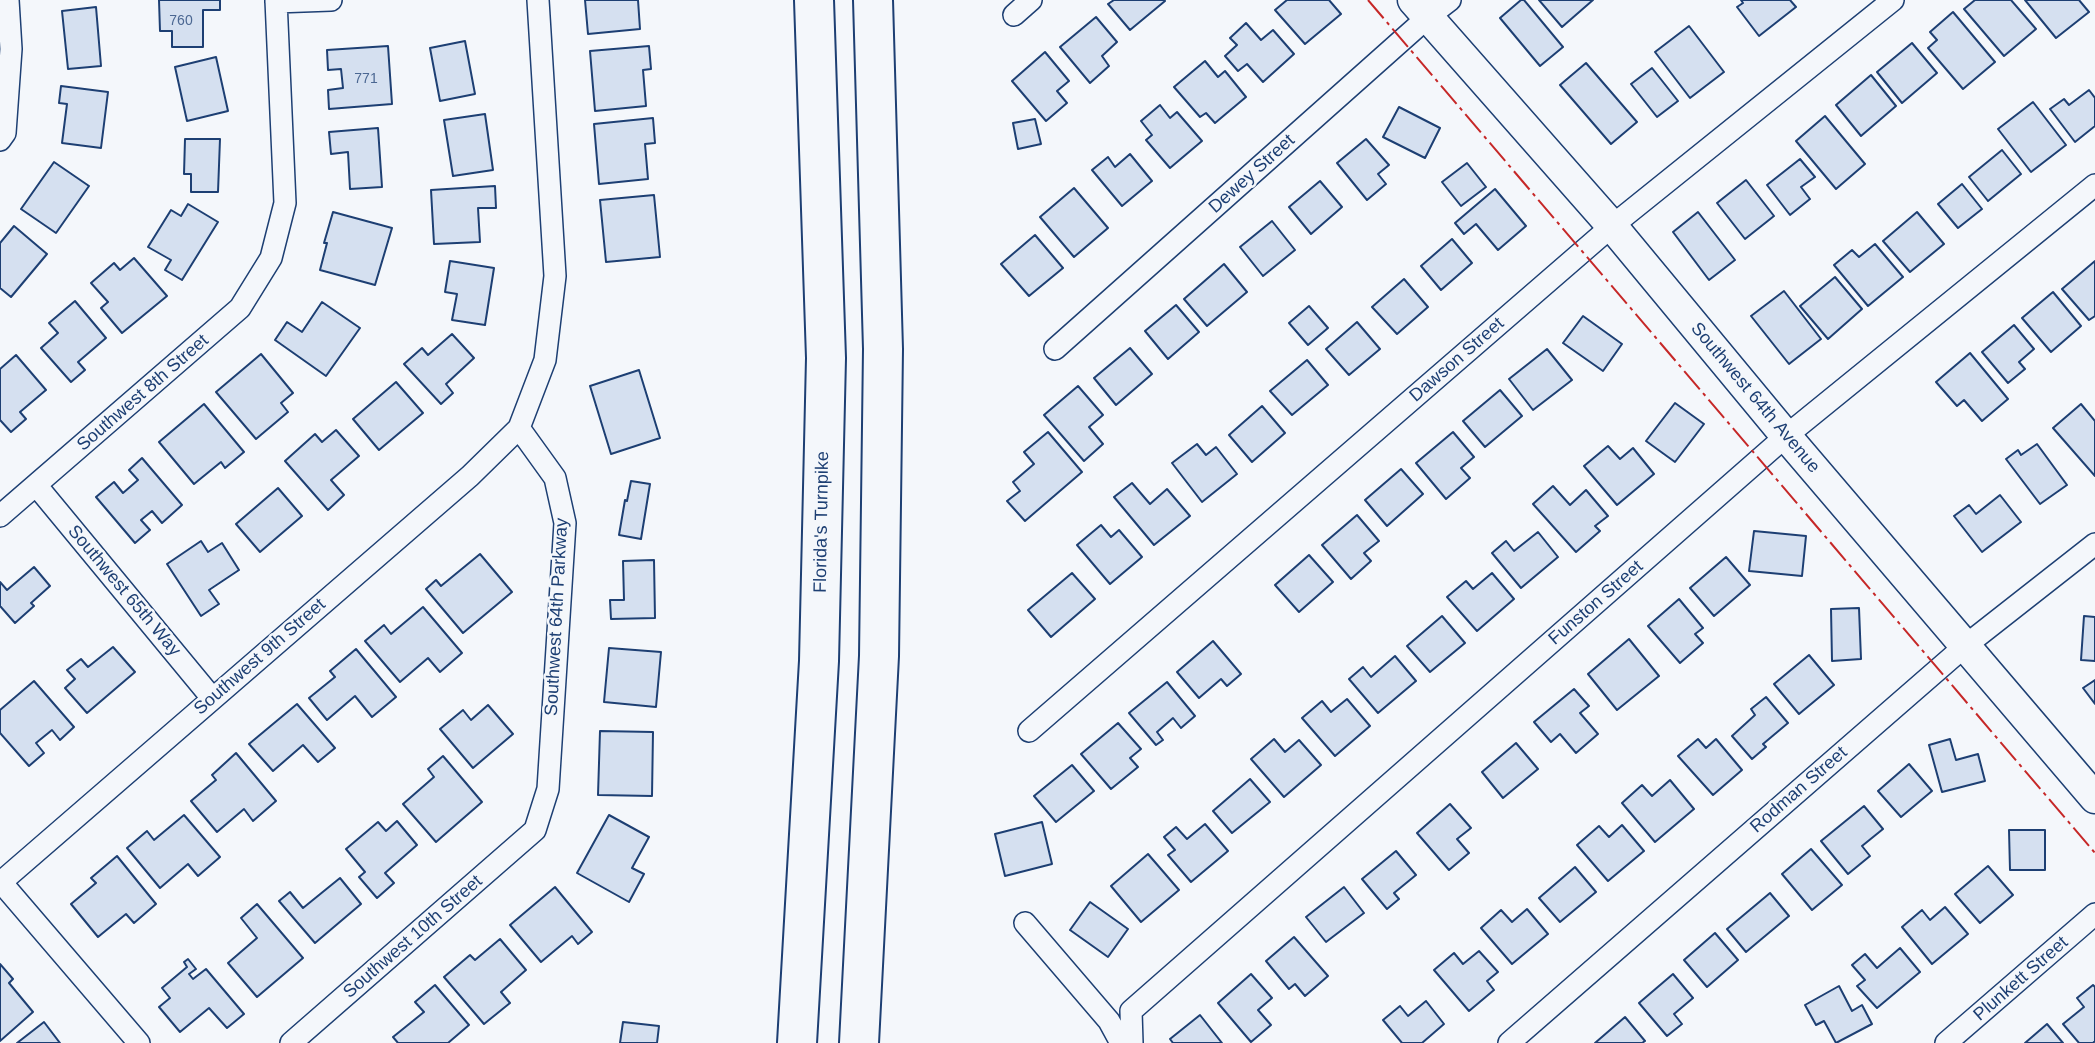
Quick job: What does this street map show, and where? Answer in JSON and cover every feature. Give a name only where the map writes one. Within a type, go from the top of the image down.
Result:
[{"type":"highway","name":"Florida's Turnpike","points":[[797,1043],[819,661],[826,358],[814,0]]},
{"type":"highway","points":[[859,1043],[879,656],[883,349],[873,0]]},
{"type":"street","points":[[0,140],[5,133],[11,49],[8,0]]},
{"type":"street","points":[[276,1],[331,0]]},
{"type":"street","points":[[519,428],[545,360],[555,275],[538,0]]},
{"type":"street","points":[[1014,15],[1031,0]]},
{"type":"street","name":"Dawson Street","points":[[1030,731],[1612,226],[1893,0]]},
{"type":"street","name":"Southwest 8th Street","points":[[0,516],[240,308],[271,258],[285,203],[276,1]]},
{"type":"street","name":"Southwest 64th Avenue","points":[[1430,6],[1786,436],[2095,798]]},
{"type":"street","name":"Dewey Street","points":[[1055,349],[1430,6]]},
{"type":"street","name":"Funston Street","points":[[1132,1043],[1131,1012],[1786,436],[2095,185]]},
{"type":"street","name":"Southwest 9th Street","points":[[1,883],[470,476],[519,428]]},
{"type":"street","name":"Southwest 64th Parkway","points":[[519,428],[555,478],[565,523],[548,789],[535,830]]},
{"type":"street","name":"Southwest 65th Way","points":[[36,485],[212,698]]},
{"type":"street","name":"Rodman Street","points":[[1509,1043],[1965,646],[2095,544]]},
{"type":"street","name":"Southwest 10th Street","points":[[291,1043],[535,830]]},
{"type":"street","points":[[1,883],[139,1043]]},
{"type":"street","name":"Plunkett Street","points":[[1946,1043],[2095,914]]},
{"type":"street","points":[[1025,923],[1109,1021],[1121,1043]]},
{"type":"building","points":[[159,0],[220,0],[220,10],[203,10],[203,47],[172,47],[172,31],[160,31]]},
{"type":"building","points":[[585,0],[638,0],[640,29],[588,34]]},
{"type":"building","points":[[1114,0],[1165,1],[1130,30],[1108,4]]},
{"type":"building","points":[[1287,0],[1329,0],[1341,14],[1305,44],[1275,10]]},
{"type":"building","points":[[1524,0],[1563,47],[1540,66],[1500,18]]},
{"type":"building","points":[[1539,0],[1593,0],[1562,27]]},
{"type":"building","points":[[1741,0],[1790,0],[1796,7],[1759,36],[1737,7],[1743,3]]},
{"type":"building","points":[[1975,0],[2011,0],[2036,29],[2004,56],[1964,9]]},
{"type":"building","points":[[2025,0],[2079,0],[2089,12],[2056,38]]},
{"type":"building","points":[[96,7],[101,66],[68,69],[62,11]]},
{"type":"building","points":[[1953,12],[1995,62],[1963,89],[1928,48],[1937,40],[1930,32]]},
{"type":"building","points":[[1096,17],[1117,42],[1102,56],[1109,66],[1090,83],[1060,47]]},
{"type":"building","points":[[1246,23],[1261,40],[1273,30],[1294,54],[1263,82],[1247,64],[1238,71],[1225,56],[1237,45],[1230,38]]},
{"type":"building","points":[[1689,26],[1724,72],[1690,98],[1655,52]]},
{"type":"building","points":[[465,41],[475,94],[440,101],[430,48]]},
{"type":"building","points":[[1912,43],[1937,73],[1902,103],[1877,72]]},
{"type":"building","points":[[388,46],[392,104],[329,109],[328,90],[343,88],[341,69],[328,70],[327,50]]},
{"type":"building","points":[[649,46],[651,69],[643,70],[646,106],[595,111],[590,51]]},
{"type":"building","points":[[1045,52],[1069,81],[1057,91],[1067,103],[1046,121],[1012,81]]},
{"type":"building","points":[[216,57],[228,111],[187,121],[175,67]]},
{"type":"building","points":[[1205,61],[1218,77],[1225,71],[1246,97],[1215,123],[1206,113],[1200,117],[1174,87]]},
{"type":"building","points":[[1586,63],[1637,122],[1611,144],[1560,85]]},
{"type":"building","points":[[1652,68],[1678,101],[1657,117],[1631,84]]},
{"type":"building","points":[[1871,75],[1896,106],[1861,136],[1836,105]]},
{"type":"building","points":[[61,86],[108,92],[101,148],[62,143],[67,104],[59,103]]},
{"type":"building","points":[[2089,90],[2095,98],[2095,126],[2075,142],[2050,109],[2064,99],[2069,105]]},
{"type":"building","points":[[2033,102],[2066,145],[2031,172],[1998,129]]},
{"type":"building","points":[[1160,105],[1170,118],[1177,112],[1202,141],[1170,168],[1146,140],[1152,135],[1141,121]]},
{"type":"building","points":[[1399,107],[1440,128],[1425,158],[1383,137]]},
{"type":"building","points":[[485,114],[493,170],[453,176],[444,120]]},
{"type":"building","points":[[1825,116],[1865,164],[1836,189],[1796,141]]},
{"type":"building","points":[[653,118],[655,143],[645,144],[648,179],[599,184],[594,124]]},
{"type":"building","points":[[1035,119],[1041,144],[1018,149],[1013,123]]},
{"type":"building","points":[[378,128],[382,187],[350,189],[348,152],[331,154],[329,132]]},
{"type":"building","points":[[185,139],[220,139],[218,192],[191,192],[191,174],[184,174]]},
{"type":"building","points":[[1366,139],[1389,165],[1378,174],[1386,184],[1367,200],[1337,163]]},
{"type":"building","points":[[2002,150],[2021,174],[1988,201],[1969,177]]},
{"type":"building","points":[[1130,154],[1152,181],[1122,206],[1092,170],[1108,157],[1115,167]]},
{"type":"building","points":[[1800,159],[1815,177],[1801,187],[1810,199],[1790,215],[1767,185]]},
{"type":"building","points":[[54,162],[89,186],[56,233],[21,209]]},
{"type":"building","points":[[1467,163],[1486,187],[1461,206],[1442,182]]},
{"type":"building","points":[[1746,180],[1774,216],[1745,239],[1717,203]]},
{"type":"building","points":[[1320,181],[1342,207],[1311,234],[1289,207]]},
{"type":"building","points":[[1962,184],[1982,209],[1958,228],[1938,204]]},
{"type":"building","points":[[495,186],[496,208],[478,208],[480,242],[434,244],[431,190]]},
{"type":"building","points":[[1074,188],[1108,228],[1074,257],[1040,217]]},
{"type":"building","points":[[1495,189],[1526,226],[1498,250],[1476,224],[1464,234],[1455,223]]},
{"type":"building","points":[[654,195],[660,257],[606,262],[600,200]]},
{"type":"building","points":[[188,204],[218,222],[182,280],[165,270],[171,260],[148,247],[171,210],[181,216]]},
{"type":"building","points":[[333,212],[392,228],[375,285],[320,270]]},
{"type":"building","points":[[1698,212],[1735,260],[1709,280],[1673,232]]},
{"type":"building","points":[[1917,212],[1944,244],[1910,272],[1883,241]]},
{"type":"building","points":[[1272,221],[1295,250],[1263,276],[1240,247]]},
{"type":"building","points":[[14,226],[47,254],[11,297],[0,288],[0,243]]},
{"type":"building","points":[[1035,235],[1063,268],[1029,296],[1001,264]]},
{"type":"building","points":[[1452,239],[1472,263],[1441,290],[1421,266]]},
{"type":"building","points":[[1875,244],[1903,277],[1868,306],[1834,265],[1852,250],[1859,257]]},
{"type":"building","points":[[134,258],[167,296],[122,333],[101,308],[108,302],[91,283],[114,263],[120,270]]},
{"type":"building","points":[[450,261],[494,268],[485,325],[452,320],[457,294],[445,292]]},
{"type":"building","points":[[2095,261],[2095,316],[2089,320],[2062,289]]},
{"type":"building","points":[[1224,264],[1247,292],[1207,326],[1184,299]]},
{"type":"building","points":[[1835,277],[1862,309],[1828,339],[1800,306]]},
{"type":"building","points":[[1404,279],[1428,307],[1397,334],[1372,307]]},
{"type":"building","points":[[1784,291],[1821,339],[1789,364],[1751,316]]},
{"type":"building","points":[[2053,292],[2081,326],[2051,352],[2022,318]]},
{"type":"building","points":[[75,301],[106,338],[78,362],[85,370],[71,382],[41,348],[58,333],[49,323]]},
{"type":"building","points":[[322,302],[360,328],[326,376],[275,340],[287,322],[302,332]]},
{"type":"building","points":[[1176,305],[1199,332],[1168,359],[1145,331]]},
{"type":"building","points":[[1309,306],[1328,328],[1308,345],[1289,323]]},
{"type":"building","points":[[1583,316],[1622,344],[1603,371],[1563,343]]},
{"type":"building","points":[[1357,322],[1380,349],[1349,375],[1326,349]]},
{"type":"building","points":[[2014,325],[2034,349],[2019,362],[2025,369],[2008,383],[1982,352]]},
{"type":"building","points":[[452,334],[474,358],[446,384],[453,393],[441,404],[404,364],[422,348],[428,355]]},
{"type":"building","points":[[1130,348],[1152,374],[1116,405],[1094,378]]},
{"type":"building","points":[[1547,349],[1572,380],[1533,410],[1509,379]]},
{"type":"building","points":[[1970,353],[2008,399],[1982,421],[1964,400],[1957,406],[1936,382]]},
{"type":"building","points":[[261,354],[293,393],[281,403],[288,412],[256,439],[216,392]]},
{"type":"building","points":[[16,355],[46,390],[20,412],[26,419],[11,432],[0,420],[0,369]]},
{"type":"building","points":[[1307,360],[1328,385],[1292,415],[1270,391]]},
{"type":"building","points":[[639,370],[660,438],[611,454],[590,386]]},
{"type":"building","points":[[396,382],[423,413],[379,450],[353,419]]},
{"type":"building","points":[[1078,386],[1103,415],[1089,427],[1103,444],[1084,461],[1044,415]]},
{"type":"building","points":[[1500,390],[1522,416],[1485,447],[1463,421]]},
{"type":"building","points":[[1675,403],[1704,424],[1675,462],[1646,441]]},
{"type":"building","points":[[204,404],[244,452],[225,468],[221,462],[194,484],[159,442]]},
{"type":"building","points":[[2081,404],[2095,421],[2095,476],[2053,428]]},
{"type":"building","points":[[1262,406],[1285,433],[1252,462],[1229,435]]},
{"type":"building","points":[[336,430],[359,456],[331,480],[344,495],[328,510],[285,461],[315,434],[322,442]]},
{"type":"building","points":[[1048,432],[1082,472],[1025,521],[1007,501],[1020,491],[1013,482],[1034,464],[1024,452]]},
{"type":"building","points":[[1453,432],[1474,457],[1461,468],[1470,478],[1446,499],[1416,463]]},
{"type":"building","points":[[1197,444],[1206,455],[1216,447],[1237,474],[1202,502],[1172,463]]},
{"type":"building","points":[[2037,444],[2067,485],[2040,504],[2006,459],[2018,450],[2021,455]]},
{"type":"building","points":[[1608,446],[1620,459],[1633,448],[1654,474],[1617,505],[1584,466]]},
{"type":"building","points":[[142,458],[182,505],[162,523],[152,511],[141,520],[150,530],[135,543],[96,497],[114,482],[123,493],[138,480],[129,470]]},
{"type":"building","points":[[1401,469],[1423,494],[1387,526],[1365,500]]},
{"type":"building","points":[[631,481],[650,484],[641,539],[619,535]]},
{"type":"building","points":[[1132,483],[1150,504],[1167,489],[1190,516],[1154,545],[1114,497]]},
{"type":"building","points":[[1553,486],[1570,505],[1586,490],[1608,516],[1595,526],[1600,531],[1576,552],[1533,504]]},
{"type":"building","points":[[278,488],[302,516],[260,552],[236,524]]},
{"type":"building","points":[[2000,495],[2021,522],[1982,552],[1954,516],[1969,505],[1976,514]]},
{"type":"building","points":[[1357,515],[1379,541],[1364,553],[1371,561],[1351,579],[1322,545]]},
{"type":"building","points":[[1101,525],[1111,537],[1119,530],[1142,557],[1110,584],[1077,545]]},
{"type":"building","points":[[1754,531],[1806,536],[1802,576],[1749,571]]},
{"type":"building","points":[[1538,532],[1558,557],[1521,588],[1492,553],[1506,541],[1514,551]]},
{"type":"building","points":[[201,541],[208,552],[222,543],[239,570],[209,590],[219,604],[201,616],[167,564]]},
{"type":"building","points":[[480,554],[512,592],[463,633],[426,589],[436,580],[441,586]]},
{"type":"building","points":[[1309,555],[1333,582],[1299,612],[1275,585]]},
{"type":"building","points":[[1726,557],[1750,585],[1714,616],[1690,588]]},
{"type":"building","points":[[654,560],[655,618],[611,619],[610,600],[624,600],[623,561]]},
{"type":"building","points":[[34,567],[50,586],[31,603],[34,606],[15,623],[0,606],[0,582],[7,590]]},
{"type":"building","points":[[1072,573],[1095,599],[1051,637],[1028,610]]},
{"type":"building","points":[[1492,573],[1514,599],[1477,631],[1447,597],[1466,581],[1473,589]]},
{"type":"building","points":[[1679,599],[1703,628],[1695,634],[1703,643],[1680,663],[1648,626]]},
{"type":"building","points":[[423,607],[462,653],[440,672],[428,658],[400,682],[365,641],[384,625],[391,634]]},
{"type":"building","points":[[1859,608],[1861,659],[1832,661],[1831,609]]},
{"type":"building","points":[[1442,616],[1465,643],[1430,672],[1407,646]]},
{"type":"building","points":[[2084,616],[2095,617],[2095,661],[2081,660]]},
{"type":"building","points":[[1629,639],[1659,676],[1617,710],[1588,674]]},
{"type":"building","points":[[1213,641],[1241,674],[1227,686],[1221,679],[1199,698],[1177,672]]},
{"type":"building","points":[[113,647],[135,672],[87,713],[65,688],[75,679],[67,670],[81,659],[88,667]]},
{"type":"building","points":[[609,648],[661,652],[656,707],[604,702]]},
{"type":"building","points":[[356,649],[396,697],[372,717],[355,696],[327,720],[309,698],[335,677],[330,671]]},
{"type":"building","points":[[1809,655],[1834,685],[1799,714],[1774,684]]},
{"type":"building","points":[[1395,656],[1416,681],[1378,713],[1349,679],[1363,667],[1371,677]]},
{"type":"building","points":[[2095,680],[2095,704],[2083,688]]},
{"type":"building","points":[[34,681],[74,727],[60,740],[52,730],[36,743],[44,753],[29,766],[0,733],[0,710]]},
{"type":"building","points":[[1167,682],[1195,716],[1181,728],[1173,718],[1157,732],[1163,740],[1156,745],[1129,713]]},
{"type":"building","points":[[1574,689],[1589,706],[1580,713],[1598,734],[1576,753],[1560,734],[1551,742],[1534,722]]},
{"type":"building","points":[[1766,697],[1788,723],[1763,744],[1766,747],[1752,759],[1732,736],[1755,715],[1751,709]]},
{"type":"building","points":[[1347,699],[1370,726],[1335,756],[1302,718],[1322,701],[1331,712]]},
{"type":"building","points":[[297,704],[335,748],[318,762],[303,745],[273,771],[249,744]]},
{"type":"building","points":[[488,705],[513,734],[473,768],[440,729],[463,710],[471,720]]},
{"type":"building","points":[[1118,723],[1141,749],[1130,758],[1138,767],[1111,789],[1081,754]]},
{"type":"building","points":[[600,731],[653,732],[652,796],[598,795]]},
{"type":"building","points":[[1274,739],[1285,752],[1299,740],[1321,765],[1284,797],[1251,759]]},
{"type":"building","points":[[1698,739],[1706,748],[1716,739],[1742,770],[1713,795],[1678,756]]},
{"type":"building","points":[[1950,739],[1956,760],[1978,754],[1985,781],[1942,792],[1929,745]]},
{"type":"building","points":[[1516,743],[1538,769],[1503,798],[1482,772]]},
{"type":"building","points":[[236,753],[276,801],[253,821],[244,809],[217,832],[191,801],[216,780],[212,775]]},
{"type":"building","points":[[443,756],[482,802],[436,842],[403,804],[434,777],[428,769]]},
{"type":"building","points":[[1909,764],[1932,791],[1901,817],[1878,791]]},
{"type":"building","points":[[1072,765],[1094,791],[1056,822],[1034,796]]},
{"type":"building","points":[[1250,779],[1270,802],[1232,833],[1213,811]]},
{"type":"building","points":[[1670,780],[1694,809],[1655,842],[1622,803],[1642,785],[1652,796]]},
{"type":"building","points":[[1450,804],[1471,828],[1457,839],[1469,853],[1449,870],[1417,833]]},
{"type":"building","points":[[1864,806],[1883,829],[1862,846],[1870,856],[1848,874],[1821,841]]},
{"type":"building","points":[[184,815],[220,857],[198,876],[188,864],[160,888],[127,848],[147,831],[154,840]]},
{"type":"building","points":[[609,815],[649,837],[632,868],[644,874],[629,902],[577,873]]},
{"type":"building","points":[[397,821],[417,845],[385,873],[394,883],[377,898],[359,877],[365,872],[346,849],[378,822],[386,831]]},
{"type":"building","points":[[1042,822],[1052,864],[1005,876],[995,834]]},
{"type":"building","points":[[1205,824],[1228,851],[1191,882],[1168,855],[1175,850],[1164,837],[1176,827],[1187,839]]},
{"type":"building","points":[[1622,825],[1644,851],[1608,881],[1577,845],[1599,826],[1609,837]]},
{"type":"building","points":[[2009,830],[2045,830],[2045,870],[2010,870]]},
{"type":"building","points":[[1811,849],[1842,885],[1812,910],[1782,874]]},
{"type":"building","points":[[1396,851],[1416,875],[1394,893],[1399,899],[1387,909],[1362,879]]},
{"type":"building","points":[[1148,854],[1179,890],[1141,922],[1111,886]]},
{"type":"building","points":[[117,856],[156,904],[134,923],[126,914],[98,937],[71,904],[96,883],[91,878]]},
{"type":"building","points":[[1988,866],[2013,895],[1980,923],[1955,894]]},
{"type":"building","points":[[1575,867],[1596,892],[1560,922],[1539,898]]},
{"type":"building","points":[[340,878],[361,904],[315,943],[279,901],[290,892],[303,908]]},
{"type":"building","points":[[555,887],[592,932],[578,944],[572,936],[541,962],[510,925]]},
{"type":"building","points":[[1344,887],[1364,913],[1326,942],[1306,917]]},
{"type":"building","points":[[1770,893],[1789,916],[1746,952],[1727,929]]},
{"type":"building","points":[[1090,902],[1128,929],[1108,957],[1070,930]]},
{"type":"building","points":[[257,904],[303,958],[257,997],[228,963],[257,938],[241,918]]},
{"type":"building","points":[[1945,907],[1968,934],[1932,964],[1902,927],[1922,910],[1930,920]]},
{"type":"building","points":[[1527,909],[1548,934],[1512,964],[1481,928],[1501,910],[1512,922]]},
{"type":"building","points":[[1715,933],[1738,960],[1707,987],[1684,960]]},
{"type":"building","points":[[1294,937],[1328,976],[1305,996],[1295,984],[1289,989],[1266,961]]},
{"type":"building","points":[[500,939],[526,970],[501,992],[510,1003],[484,1024],[444,977],[470,955],[475,960]]},
{"type":"building","points":[[1900,948],[1920,972],[1877,1008],[1857,986],[1865,980],[1852,965],[1865,954],[1877,968]]},
{"type":"building","points":[[1479,951],[1498,972],[1487,981],[1494,990],[1469,1011],[1434,970],[1454,953],[1463,964]]},
{"type":"building","points":[[188,959],[196,969],[189,974],[193,979],[206,969],[244,1014],[227,1028],[209,1008],[180,1032],[159,1007],[170,998],[162,988],[187,967],[184,962]]},
{"type":"building","points":[[0,964],[13,979],[9,983],[33,1012],[0,1041]]},
{"type":"building","points":[[1251,974],[1272,998],[1258,1010],[1271,1025],[1251,1042],[1218,1003]]},
{"type":"building","points":[[1673,974],[1693,998],[1674,1014],[1682,1024],[1667,1036],[1639,1003]]},
{"type":"building","points":[[435,985],[469,1025],[448,1043],[398,1043],[393,1037],[424,1012],[415,1002]]},
{"type":"building","points":[[2093,985],[2095,1041],[2079,1043],[2063,1024],[2084,1007],[2077,998]]},
{"type":"building","points":[[1839,986],[1852,1011],[1862,1005],[1872,1024],[1836,1043],[1824,1021],[1816,1025],[1805,1005]]},
{"type":"building","points":[[1426,1001],[1444,1024],[1422,1043],[1402,1043],[1383,1020],[1400,1006],[1408,1016]]},
{"type":"building","points":[[1200,1015],[1222,1043],[1173,1043],[1170,1039]]},
{"type":"building","points":[[1625,1017],[1645,1041],[1595,1043]]},
{"type":"building","points":[[44,1022],[60,1043],[17,1043]]},
{"type":"building","points":[[623,1022],[659,1026],[657,1043],[620,1043]]},
{"type":"building","points":[[2047,1024],[2063,1043],[2025,1043]]},
{"type":"power","points":[[1368,0],[2095,853]]}]
